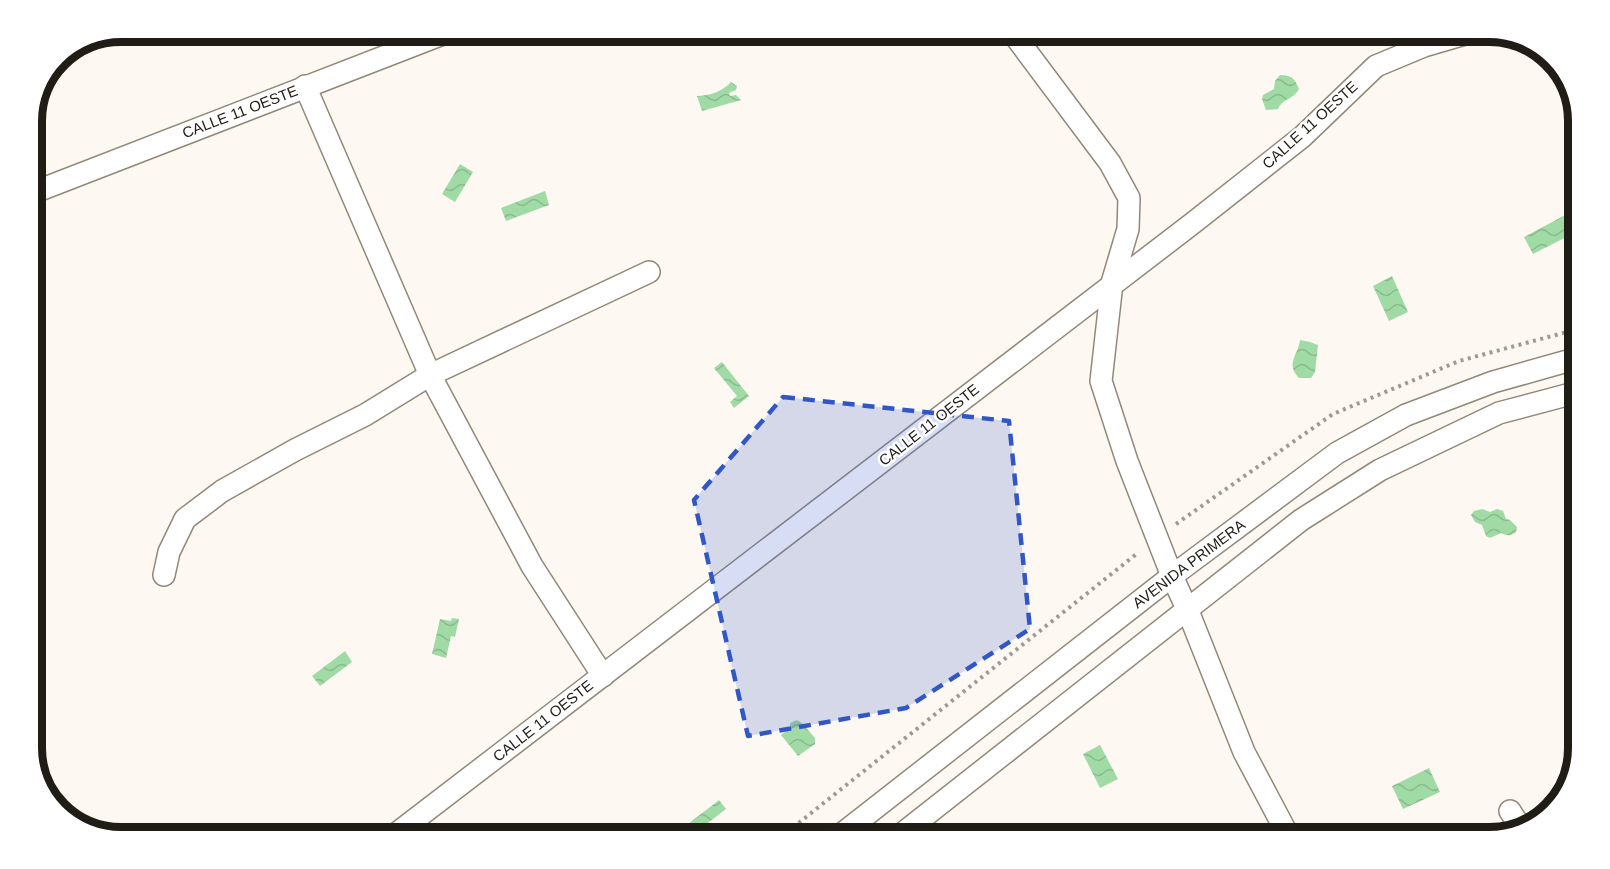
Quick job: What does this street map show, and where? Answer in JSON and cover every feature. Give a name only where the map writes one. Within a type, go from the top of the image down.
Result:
[{"type":"street","name":"CALLE 11 OESTE","points":[[42,189],[422,42]]},
{"type":"street","points":[[1019,42],[1110,163],[1129,198],[1128,229],[1112,284],[1101,381],[1127,461],[1244,752],[1284,827]]},
{"type":"street","name":"CALLE 11 OESTE","points":[[405,827],[1302,137],[1376,66],[1438,42]]},
{"type":"street","points":[[305,86],[430,375],[532,567],[603,676]]},
{"type":"street","points":[[164,575],[169,552],[185,519],[222,491],[295,450],[365,415],[430,375],[649,272]]},
{"type":"street","name":"AVENIDA PRIMERA","points":[[850,827],[1172,576],[1337,453],[1406,415],[1493,382],[1568,361]]},
{"type":"street","points":[[911,827],[1301,520],[1380,470],[1499,413],[1568,395]]},
{"type":"highlighted area","points":[[783,397],[1009,421],[1030,629],[906,708],[748,736],[694,500]]},
{"type":"water","points":[[1280,75],[1292,78],[1299,89],[1278,109],[1266,110],[1263,95],[1274,89],[1275,81]]},
{"type":"water","points":[[731,82],[737,86],[736,90],[729,93],[730,96],[736,95],[741,100],[702,111],[697,96],[716,92]]},
{"type":"water","points":[[460,164],[473,172],[455,202],[442,194]]},
{"type":"water","points":[[545,191],[549,205],[506,221],[501,208]]},
{"type":"water","points":[[1568,214],[1568,236],[1533,254],[1524,237]]},
{"type":"water","points":[[1392,276],[1408,312],[1389,321],[1373,286]]},
{"type":"water","points":[[1300,340],[1318,345],[1315,372],[1311,378],[1299,378],[1293,368]]},
{"type":"water","points":[[722,362],[749,396],[734,408],[730,402],[737,396],[714,368]]},
{"type":"water","points":[[1482,509],[1490,512],[1497,509],[1503,511],[1506,519],[1517,527],[1516,532],[1509,535],[1501,533],[1490,538],[1486,536],[1482,525],[1475,522],[1471,515],[1474,511]]},
{"type":"water","points":[[452,618],[459,619],[455,637],[451,636],[446,658],[432,654],[440,619],[451,621]]},
{"type":"water","points":[[345,651],[352,662],[320,686],[312,676]]},
{"type":"water","points":[[797,720],[815,738],[815,744],[798,756],[781,735],[790,728],[790,723]]},
{"type":"water","points":[[1100,745],[1118,779],[1100,788],[1083,754]]},
{"type":"water","points":[[1429,768],[1440,792],[1403,809],[1392,786]]},
{"type":"water","points":[[719,800],[726,809],[703,827],[684,827]]}]
